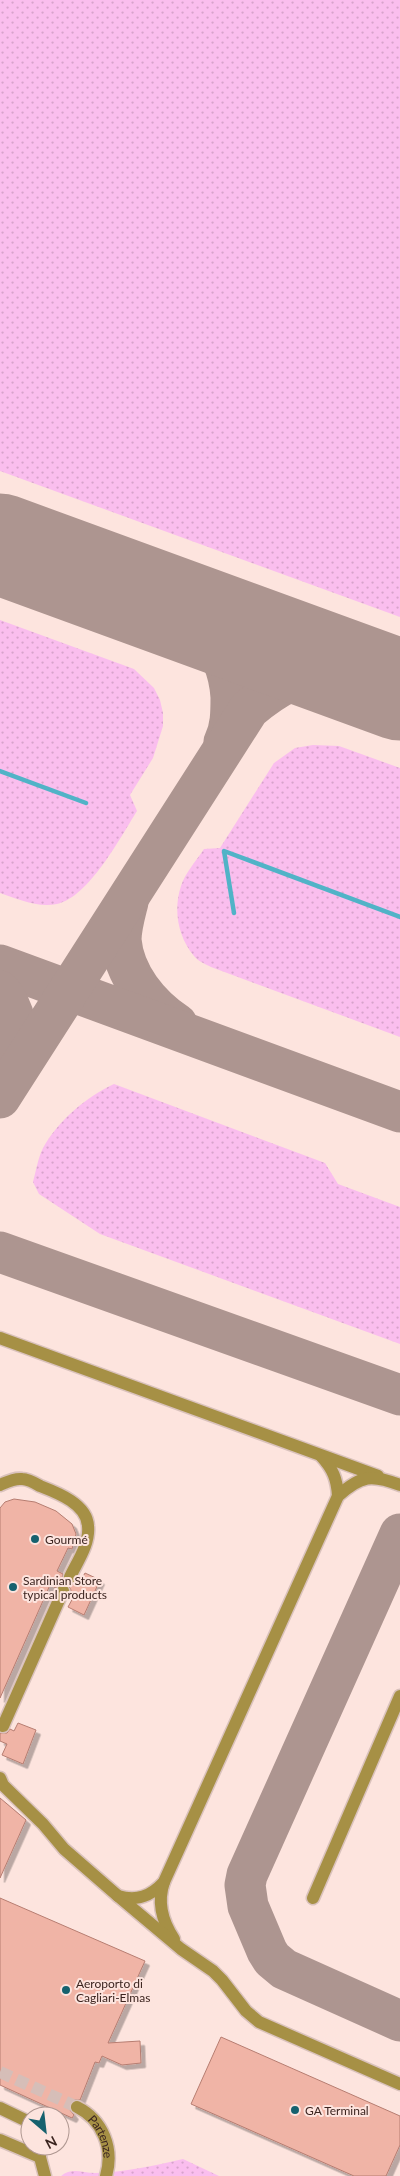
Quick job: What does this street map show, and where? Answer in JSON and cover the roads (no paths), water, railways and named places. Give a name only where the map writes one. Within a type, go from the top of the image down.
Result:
[{"type":"lane","points":[[0,1338],[400,1484]]},
{"type":"lane","points":[[321,1456],[331,1467],[336,1477],[338,1496]]},
{"type":"lane","points":[[181,1949],[170,1933],[162,1913],[160,1895],[164,1882],[338,1496],[349,1486],[361,1480],[371,1476],[381,1478]]},
{"type":"lane","points":[[0,1485],[8,1481],[24,1478],[70,1499],[79,1507],[88,1526],[88,1536],[70,1577]]},
{"type":"lane","points":[[3,1726],[63,1591]]},
{"type":"lane","points":[[313,1898],[396,1710],[400,1696]]},
{"type":"lane","points":[[0,1778],[3,1785],[43,1824],[64,1849],[181,1949],[213,1971],[246,2011],[259,2022],[400,2084]]},
{"type":"lane","points":[[118,1896],[127,1899],[149,1895],[164,1882]]},
{"type":"lane","name":"Partenze","points":[[77,2107],[92,2116],[104,2135],[109,2157],[106,2176]]},
{"type":"lane","points":[[0,2108],[20,2118]]},
{"type":"lane","points":[[0,2116],[20,2126]]},
{"type":"lane","points":[[0,2140],[20,2146]]},
{"type":"lane","points":[[40,2156],[45,2176]]},
{"type":"waterway","points":[[0,771],[86,803]]},
{"type":"waterway","points":[[234,913],[224,851],[400,917]]},
{"type":"tunnel","points":[[0,2072],[77,2107]]},
{"type":"place","name":"Gourmé","points":[[35,1539]]},
{"type":"place","name":"Sardinian Store typical products","points":[[13,1587]]},
{"type":"place","name":"Aeroporto di Cagliari-Elmas","points":[[66,1990]]},
{"type":"place","name":"GA Terminal","points":[[295,2110]]}]
